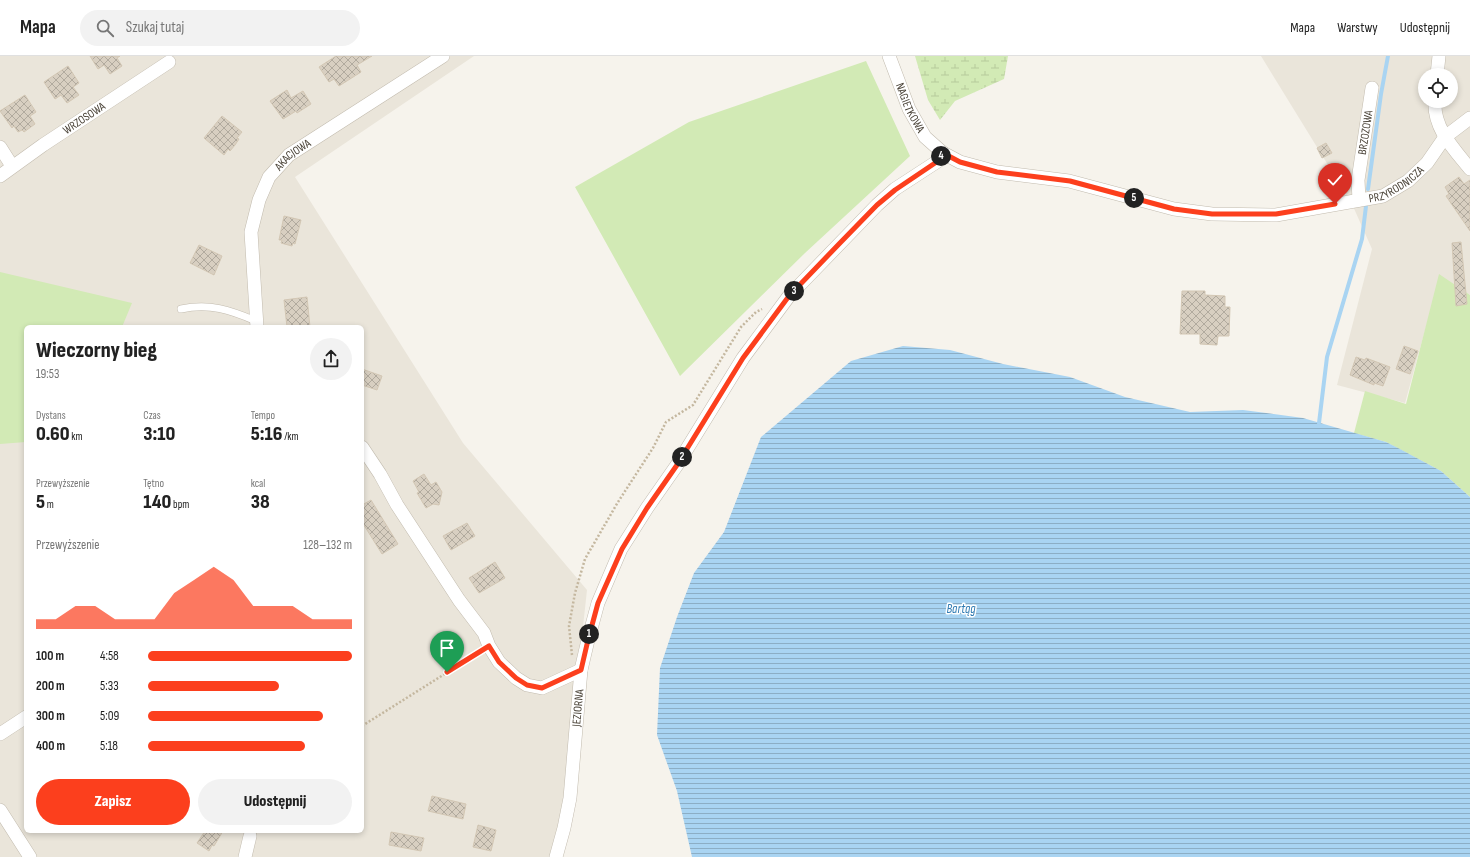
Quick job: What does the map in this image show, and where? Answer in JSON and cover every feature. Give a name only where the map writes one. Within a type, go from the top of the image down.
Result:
[{"type":"street","name":"AKACJOWA","points":[[256,324],[251,232],[259,200],[270,177],[289,155],[443,56]]},
{"type":"street","name":"NAGIETKOWA","points":[[889,56],[909,109],[925,137],[943,153]]},
{"type":"street","points":[[1438,68],[1439,56]]},
{"type":"street","name":"WRZOSOWA","points":[[0,176],[12,166],[169,62]]},
{"type":"street","name":"BRZOZOWA","points":[[1359,200],[1358,180],[1372,88]]},
{"type":"street","points":[[1434,108],[1440,129],[1470,169]]},
{"type":"street","name":"PRZYRODNICZA","points":[[943,153],[960,162],[997,172],[1070,181],[1174,209],[1212,214],[1276,214],[1383,196],[1408,181],[1427,163],[1446,137],[1470,118]]},
{"type":"street","points":[[0,147],[12,166]]},
{"type":"street","points":[[581,670],[598,603],[622,549],[647,508],[677,465],[743,358],[789,296],[877,205],[895,190],[938,161],[943,153]]},
{"type":"street","name":"JEZIORNA","points":[[364,450],[380,474],[397,505],[459,600],[484,633],[489,646],[499,662],[516,678],[527,685],[542,688],[581,670],[570,798],[556,857]]},
{"type":"street","points":[[0,734],[24,718]]},
{"type":"street","points":[[0,810],[30,857]]},
{"type":"street","points":[[245,857],[250,836]]},
{"type":"lane","name":"AKACJOWA","points":[[181,309],[196,306],[209,306],[230,311],[256,324]]},
{"type":"path","points":[[581,670],[570,653],[569,626],[575,593],[585,559],[618,502],[653,448],[666,422],[693,404],[740,326],[756,312],[762,309]]},
{"type":"path","points":[[364,725],[489,646]]},
{"type":"shaded area","points":[[0,56],[474,56],[295,177],[463,443],[587,590],[560,837],[553,857],[0,857]]},
{"type":"shaded area","points":[[1261,56],[1470,56],[1470,295],[1440,276],[1405,403],[1337,385],[1372,249],[1352,204]]},
{"type":"green space","points":[[915,56],[1008,56],[1004,79],[955,101],[940,120],[928,100]]},
{"type":"green space","points":[[866,61],[910,156],[805,253],[680,376],[575,187],[689,122]]},
{"type":"green space","points":[[0,272],[132,303],[123,325],[24,325],[24,442],[0,444]]},
{"type":"green space","points":[[1439,274],[1470,295],[1470,497],[1441,471],[1386,442],[1354,433],[1365,391],[1406,404]]},
{"type":"water","name":"Bartąg","points":[[903,346],[950,350],[1003,364],[1070,377],[1125,397],[1190,412],[1243,410],[1303,418],[1386,442],[1441,471],[1470,497],[1470,857],[692,857],[677,791],[657,735],[660,668],[694,573],[724,532],[761,437],[851,361]]},
{"type":"building","points":[[90,56],[120,56],[117,58],[122,66],[110,74],[104,65],[98,69]]},
{"type":"building","points":[[336,56],[372,56],[357,65],[361,72],[339,86],[334,79],[329,82],[319,67]]},
{"type":"building","points":[[68,66],[79,83],[73,87],[79,95],[67,103],[61,95],[55,99],[44,82]]},
{"type":"building","points":[[287,90],[291,98],[303,91],[311,104],[297,113],[296,111],[283,119],[270,101]]},
{"type":"building","points":[[25,95],[36,112],[30,116],[35,124],[24,132],[22,130],[18,132],[14,126],[12,128],[0,111]]},
{"type":"building","points":[[222,116],[242,132],[237,138],[239,139],[235,145],[230,151],[228,149],[224,155],[204,138]]},
{"type":"building","points":[[1326,143],[1332,153],[1322,158],[1317,148]]},
{"type":"building","points":[[1459,177],[1464,184],[1470,180],[1470,231],[1446,196],[1449,194],[1445,187]]},
{"type":"building","points":[[284,216],[301,220],[295,244],[293,243],[292,246],[281,243],[282,240],[279,240]]},
{"type":"building","points":[[1461,242],[1467,304],[1456,306],[1452,243]]},
{"type":"building","points":[[199,245],[222,256],[214,275],[190,263]]},
{"type":"building","points":[[1182,291],[1205,291],[1205,295],[1225,296],[1225,307],[1230,307],[1229,336],[1218,336],[1217,345],[1200,344],[1200,334],[1180,334]]},
{"type":"building","points":[[307,297],[310,325],[287,325],[284,300]]},
{"type":"building","points":[[1404,346],[1418,351],[1410,374],[1396,369]]},
{"type":"building","points":[[1356,357],[1365,360],[1366,358],[1390,367],[1383,386],[1374,383],[1374,385],[1350,375]]},
{"type":"building","points":[[364,370],[382,376],[377,390],[364,386]]},
{"type":"building","points":[[424,474],[431,485],[436,482],[442,492],[439,505],[433,504],[426,508],[417,493],[419,492],[413,481]]},
{"type":"building","points":[[371,500],[398,544],[382,554],[364,525],[364,504]]},
{"type":"building","points":[[467,523],[475,536],[451,550],[443,536]]},
{"type":"building","points":[[495,562],[505,578],[479,593],[469,578]]},
{"type":"building","points":[[432,796],[466,804],[463,819],[428,811]]},
{"type":"building","points":[[478,825],[496,830],[491,851],[473,847]]},
{"type":"building","points":[[391,832],[424,838],[421,851],[389,845]]},
{"type":"building","points":[[204,833],[222,833],[209,851],[197,843]]},
{"type":"waterway","points":[[1368,189],[1381,94],[1388,56]]},
{"type":"waterway","points":[[1319,423],[1327,357],[1362,239],[1366,206]]},
{"type":"route","points":[[447,672],[489,646],[499,662],[516,678],[527,685],[542,688],[581,670],[598,603],[622,549],[647,508],[677,465],[743,358],[789,296],[877,205],[895,190],[938,161],[943,153],[960,162],[997,172],[1070,181],[1174,209],[1212,214],[1276,214],[1335,204]]}]
